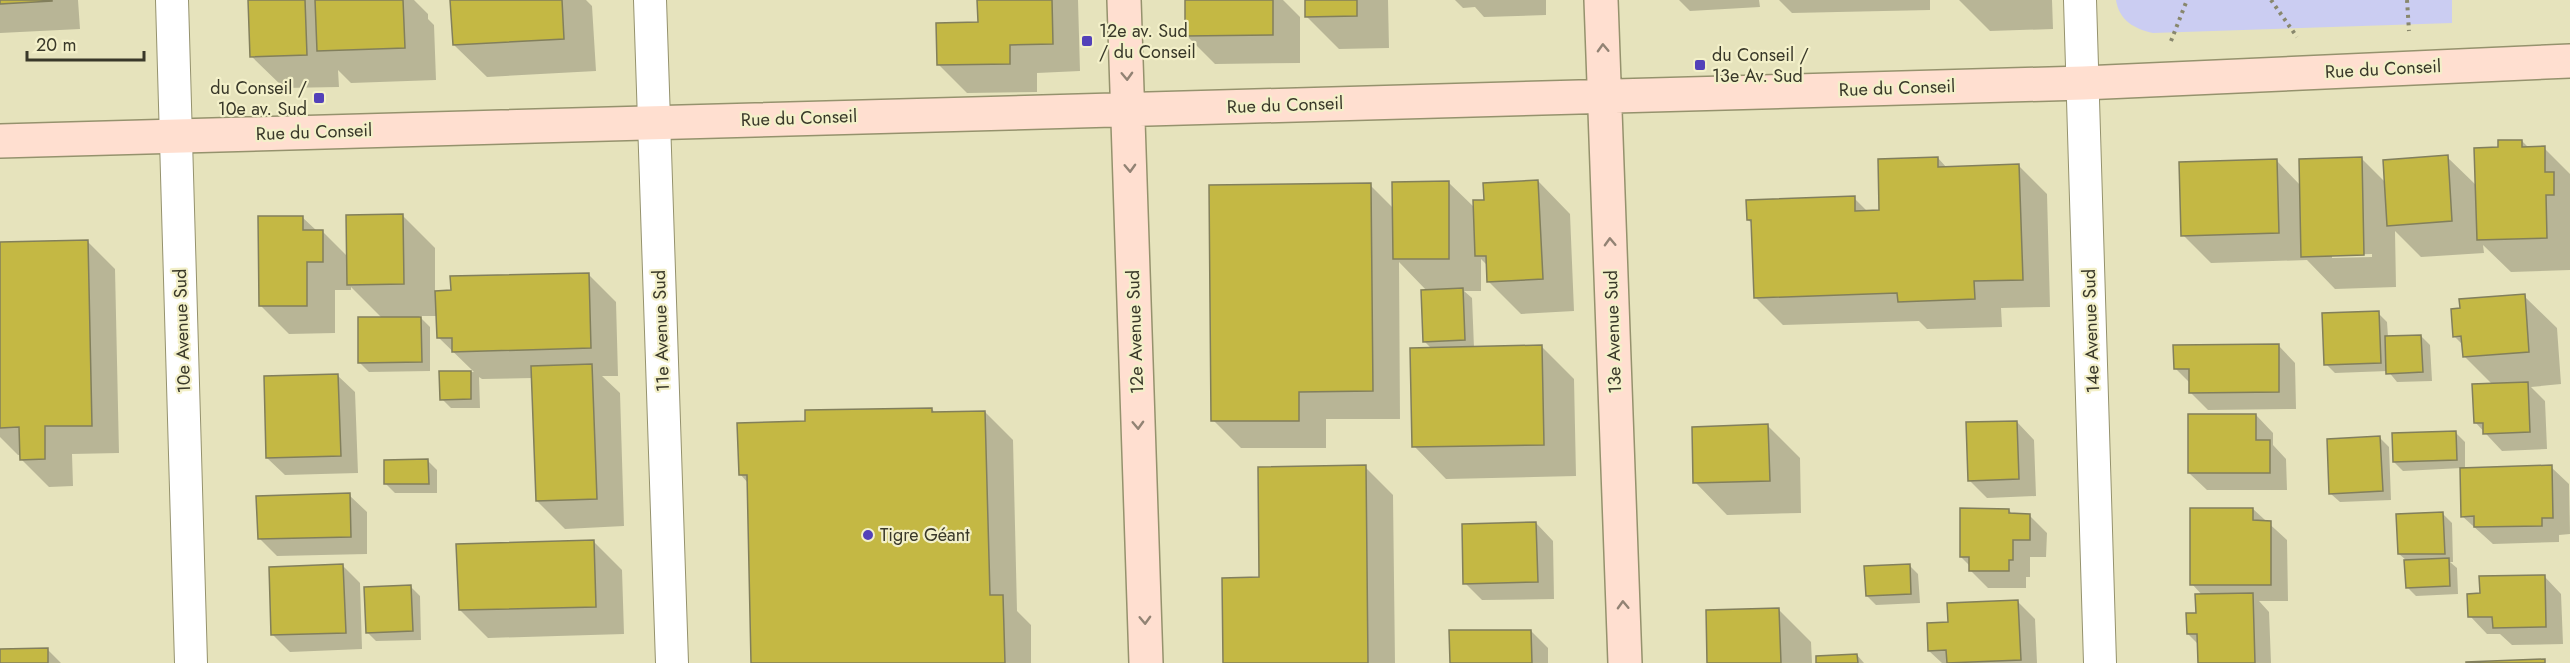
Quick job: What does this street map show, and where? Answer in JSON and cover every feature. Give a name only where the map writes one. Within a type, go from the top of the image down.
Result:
[{"type":"street","name":"10e Avenue Sud","points":[[172,0],[191,663]]},
{"type":"street","name":"11e Avenue Sud","points":[[650,0],[672,663]]},
{"type":"street","name":"12e Avenue Sud","points":[[1124,0],[1146,663]]},
{"type":"street","name":"13e Avenue Sud","points":[[1601,0],[1625,663]]},
{"type":"street","name":"14e Avenue Sud","points":[[2080,0],[2100,663]]},
{"type":"street","name":"Rue du Conseil","points":[[0,141],[2083,83],[2570,60]]},
{"type":"shaded area","points":[[2116,0],[2452,0],[2452,23],[2153,33],[2128,22],[2120,13]]},
{"type":"building","points":[[0,0],[52,0],[52,1],[0,4]]},
{"type":"building","points":[[248,0],[305,0],[307,55],[250,57]]},
{"type":"building","points":[[315,0],[403,0],[405,48],[317,51]]},
{"type":"building","points":[[450,0],[562,0],[564,39],[453,45]]},
{"type":"building","points":[[977,0],[1052,0],[1053,44],[1010,45],[1010,64],[937,65],[936,23],[978,22]]},
{"type":"building","points":[[1185,0],[1273,0],[1273,35],[1185,36]]},
{"type":"building","points":[[1305,0],[1357,0],[1357,16],[1305,17]]},
{"type":"building","points":[[2498,140],[2522,140],[2522,147],[2545,146],[2545,172],[2554,172],[2554,195],[2546,195],[2547,238],[2477,240],[2474,148],[2498,147]]},
{"type":"building","points":[[2448,155],[2452,221],[2387,226],[2383,160]]},
{"type":"building","points":[[1938,157],[1938,167],[2019,164],[2023,280],[1974,281],[1975,299],[1898,302],[1897,293],[1754,298],[1751,220],[1747,220],[1746,200],[1855,196],[1855,211],[1879,210],[1878,159]]},
{"type":"building","points":[[2362,157],[2364,255],[2301,257],[2299,159]]},
{"type":"building","points":[[2277,159],[2279,233],[2181,236],[2179,162]]},
{"type":"building","points":[[1538,180],[1543,279],[1487,282],[1486,256],[1475,256],[1473,200],[1484,200],[1483,183]]},
{"type":"building","points":[[1449,181],[1449,259],[1393,259],[1392,182]]},
{"type":"building","points":[[1371,183],[1373,391],[1299,392],[1299,421],[1211,421],[1209,185]]},
{"type":"building","points":[[403,214],[404,284],[347,285],[346,215]]},
{"type":"building","points":[[258,216],[303,216],[303,230],[323,230],[323,262],[307,262],[307,306],[259,306]]},
{"type":"building","points":[[88,240],[92,426],[45,426],[45,459],[20,460],[19,427],[0,428],[0,242]]},
{"type":"building","points":[[589,273],[591,348],[452,352],[452,338],[437,338],[435,291],[451,290],[450,276]]},
{"type":"building","points":[[1463,288],[1465,340],[1423,342],[1421,290]]},
{"type":"building","points":[[2525,294],[2529,352],[2463,357],[2461,336],[2453,337],[2451,309],[2460,308],[2459,299]]},
{"type":"building","points":[[2379,311],[2381,363],[2324,365],[2322,313]]},
{"type":"building","points":[[358,317],[421,317],[422,362],[358,363]]},
{"type":"building","points":[[2421,335],[2423,372],[2386,374],[2385,336]]},
{"type":"building","points":[[2279,344],[2279,392],[2189,393],[2189,369],[2174,369],[2173,345]]},
{"type":"building","points":[[1542,345],[1544,445],[1412,447],[1410,348]]},
{"type":"building","points":[[592,364],[597,499],[536,501],[531,366]]},
{"type":"building","points":[[439,371],[471,371],[471,399],[440,400]]},
{"type":"building","points":[[338,374],[341,456],[266,458],[264,376]]},
{"type":"building","points":[[2528,382],[2530,432],[2483,434],[2483,423],[2474,423],[2472,384]]},
{"type":"building","name":"Tigre Géant","points":[[932,408],[932,412],[985,411],[990,595],[1003,595],[1005,663],[751,663],[747,475],[739,475],[737,423],[805,421],[805,410]]},
{"type":"building","points":[[2188,414],[2256,414],[2256,440],[2270,440],[2270,473],[2188,473]]},
{"type":"building","points":[[2017,421],[2019,479],[1968,481],[1966,422]]},
{"type":"building","points":[[1768,424],[1770,481],[1693,483],[1692,427]]},
{"type":"building","points":[[2456,431],[2457,460],[2393,462],[2392,433]]},
{"type":"building","points":[[2380,436],[2383,491],[2329,494],[2327,439]]},
{"type":"building","points":[[428,459],[429,484],[384,484],[384,460]]},
{"type":"building","points":[[1366,465],[1368,663],[1223,663],[1222,578],[1259,577],[1258,467]]},
{"type":"building","points":[[2552,465],[2553,518],[2542,518],[2542,526],[2474,527],[2474,516],[2461,517],[2460,468]]},
{"type":"building","points":[[350,493],[351,537],[258,539],[256,496]]},
{"type":"building","points":[[1960,508],[2009,509],[2009,513],[2030,514],[2030,540],[2013,540],[2013,560],[2009,560],[2009,571],[1969,571],[1969,557],[1960,557]]},
{"type":"building","points":[[2190,508],[2253,508],[2253,520],[2271,521],[2271,585],[2190,585]]},
{"type":"building","points":[[2443,512],[2445,554],[2398,554],[2396,514]]},
{"type":"building","points":[[1536,522],[1538,582],[1463,584],[1462,524]]},
{"type":"building","points":[[594,540],[596,607],[459,610],[456,544]]},
{"type":"building","points":[[2449,558],[2450,586],[2406,588],[2404,560]]},
{"type":"building","points":[[343,564],[346,633],[271,635],[269,567]]},
{"type":"building","points":[[1910,564],[1911,594],[1866,596],[1864,566]]},
{"type":"building","points":[[2545,575],[2546,627],[2493,628],[2492,617],[2468,617],[2467,594],[2480,593],[2479,576]]},
{"type":"building","points":[[411,585],[413,631],[366,633],[364,587]]},
{"type":"building","points":[[2253,593],[2255,663],[2198,663],[2197,634],[2187,634],[2186,613],[2196,613],[2195,594]]},
{"type":"building","points":[[2018,600],[2021,660],[1947,663],[1946,650],[1928,651],[1927,623],[1948,622],[1947,603]]},
{"type":"building","points":[[1779,608],[1781,663],[1707,663],[1706,610]]},
{"type":"building","points":[[1449,630],[1531,630],[1532,663],[1450,663]]},
{"type":"building","points":[[48,648],[48,663],[0,663],[0,649]]},
{"type":"building","points":[[1857,654],[1858,663],[1816,663],[1816,656]]},
{"type":"building","points":[[2545,659],[2545,663],[2466,663],[2466,662]]},
{"type":"place","name":"12e av. Sud / du Conseil","points":[[1087,41]]},
{"type":"place","name":"du Conseil / 13e Av. Sud","points":[[1700,65]]},
{"type":"place","name":"du Conseil / 10e av. Sud","points":[[319,98]]},
{"type":"place","name":"Tigre Géant","points":[[868,535]]}]
